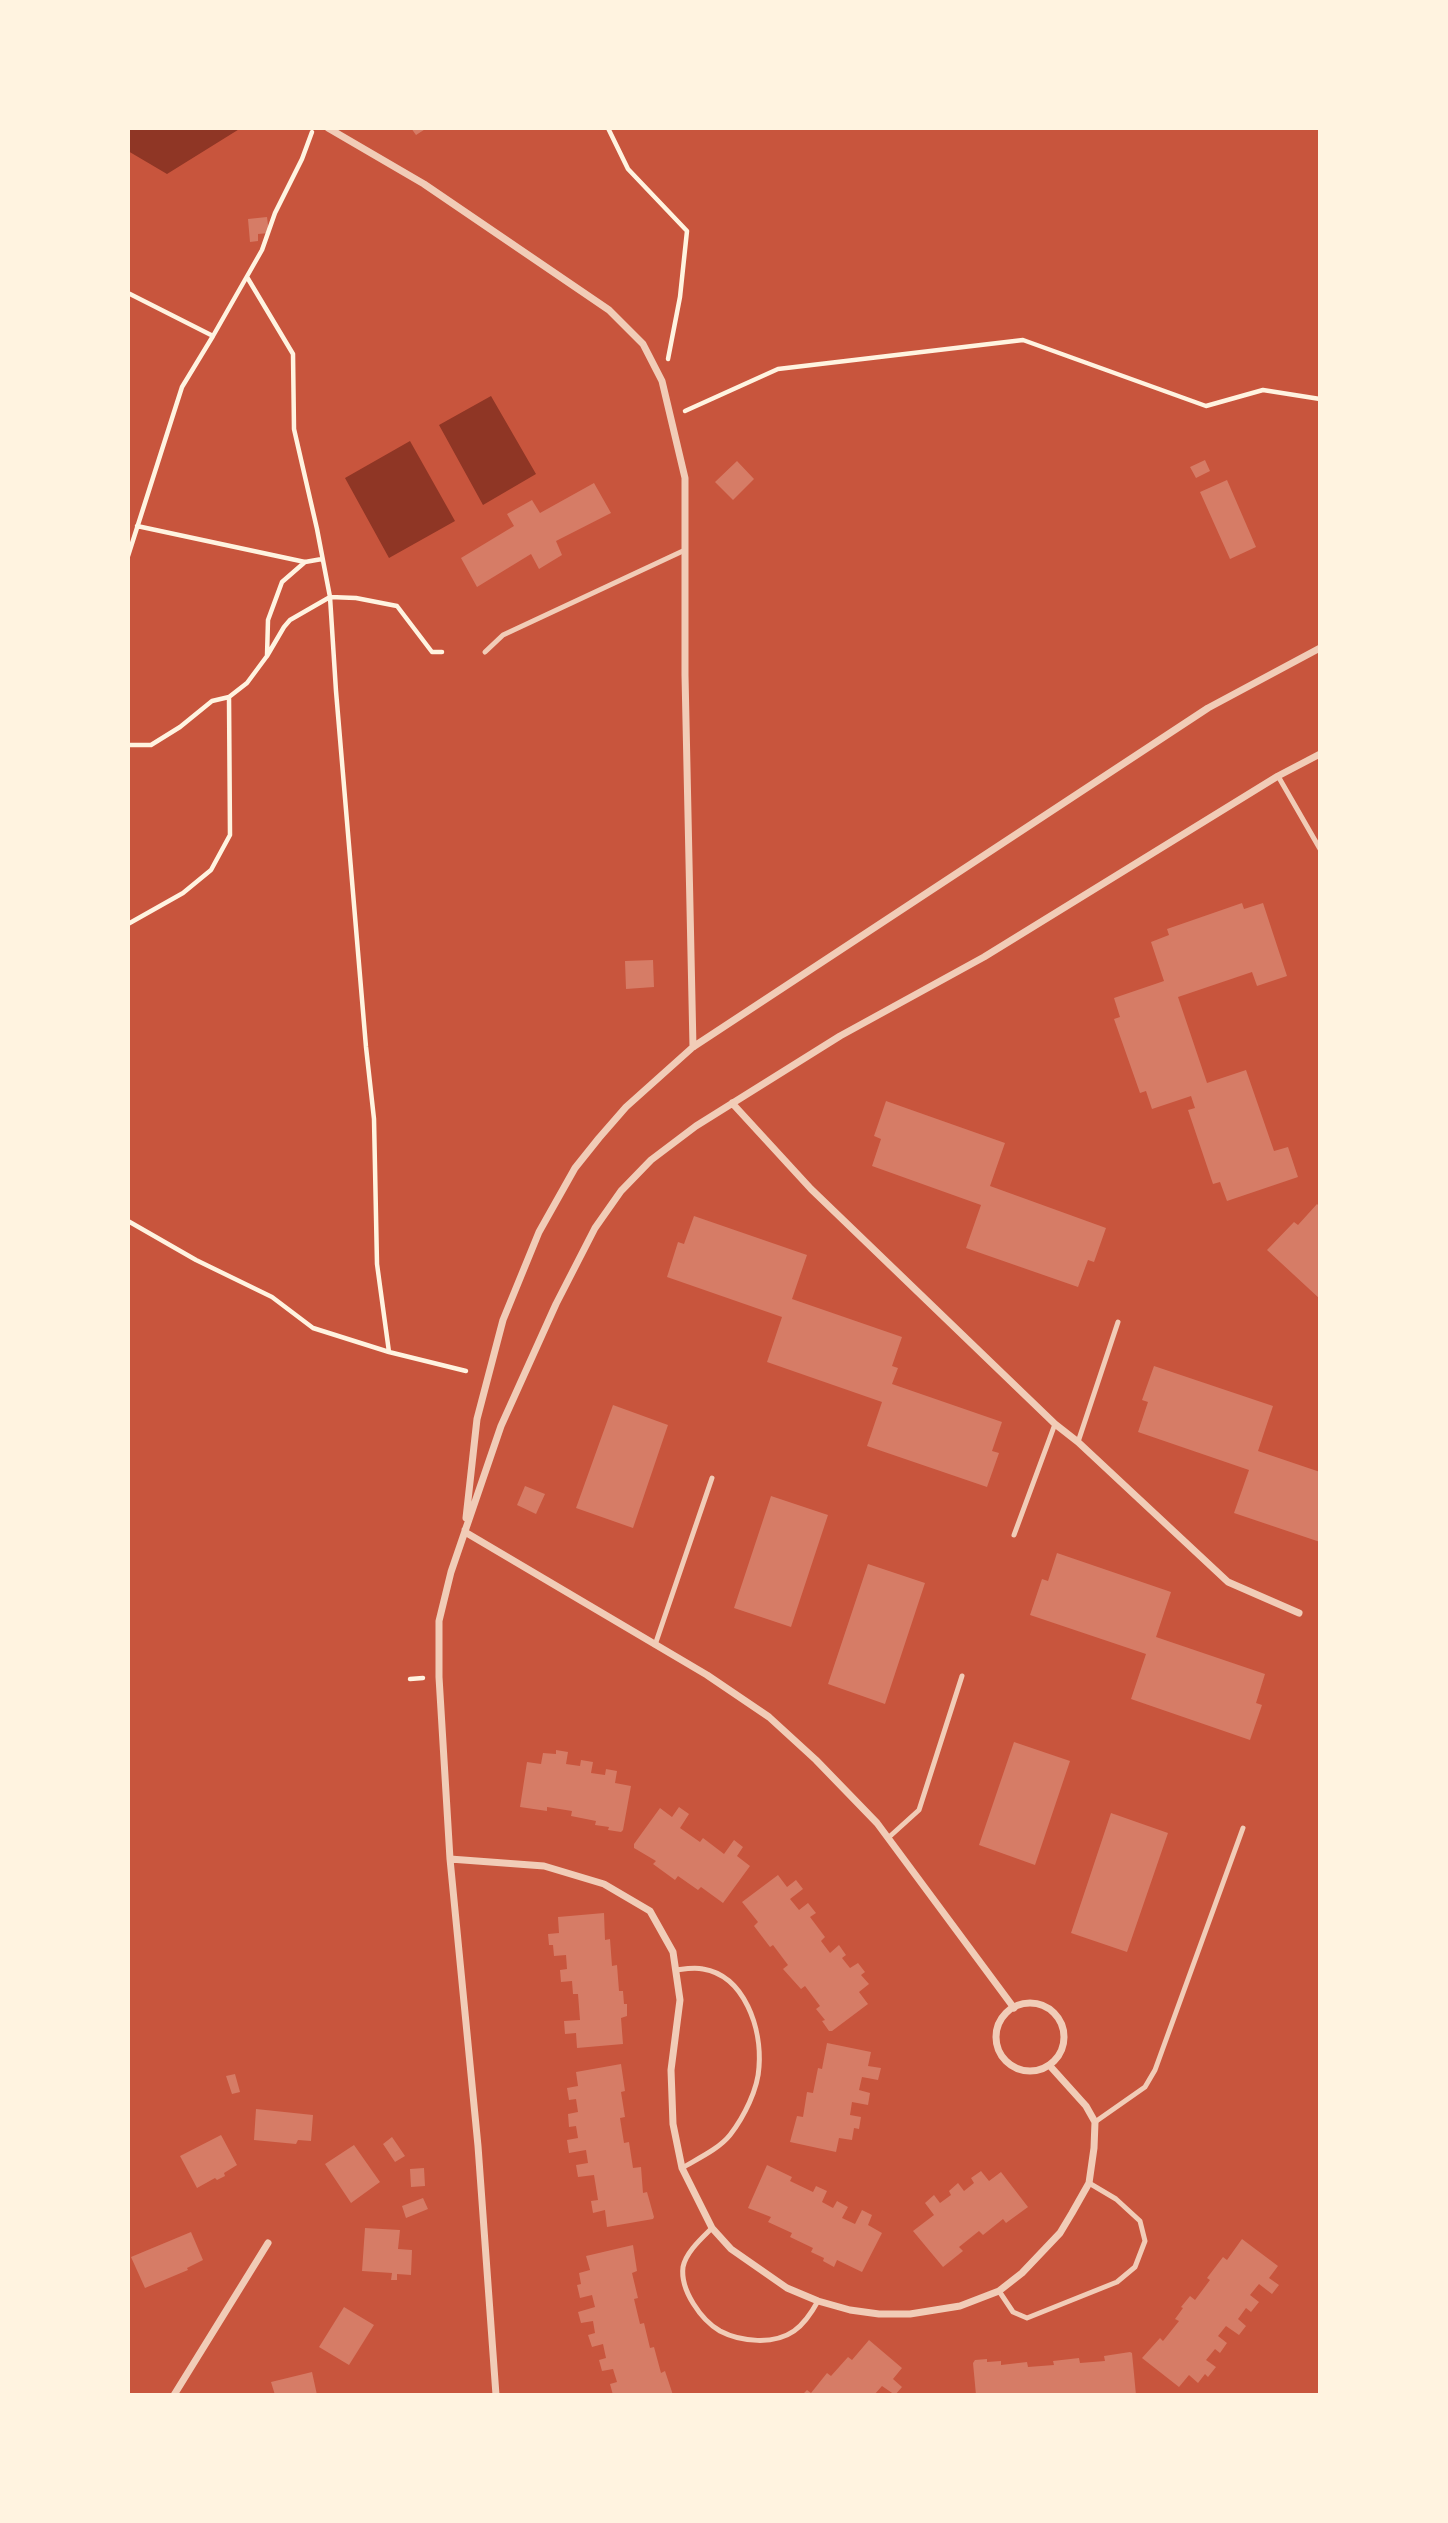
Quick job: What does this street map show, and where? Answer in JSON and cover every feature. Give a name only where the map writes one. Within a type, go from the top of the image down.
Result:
[{"type":"street","points":[[328,128],[424,184],[609,310],[643,344],[662,381],[685,478],[685,675],[693,1047]]},
{"type":"street","points":[[465,1532],[477,1419],[503,1320],[539,1231],[575,1168],[626,1107],[693,1047],[1208,708],[1320,648]]},
{"type":"street","points":[[496,2395],[478,2146],[450,1859],[439,1677],[439,1621],[465,1532],[501,1426],[556,1304],[595,1228],[621,1191],[651,1160],[732,1103],[840,1036],[984,957],[1278,776],[1320,754]]},
{"type":"street","points":[[732,1103],[811,1189],[1055,1424],[1078,1442],[1228,1582],[1299,1613]]},
{"type":"street","points":[[465,1532],[707,1675],[769,1717],[816,1760],[877,1823],[1014,2008]]},
{"type":"street","points":[[450,1859],[544,1866],[604,1884],[650,1912],[673,1952],[680,2000],[671,2070],[673,2124],[682,2168],[712,2228],[732,2249],[786,2288],[818,2301],[860,2312],[910,2314],[960,2306],[999,2291],[1022,2273],[1060,2233],[1089,2183],[1094,2147],[1095,2122],[1086,2106],[1049,2066]]},
{"type":"street","points":[[1026,2003],[1037,2004],[1056,2014],[1065,2036],[1058,2058],[1049,2066],[1027,2072],[1006,2062],[999,2052],[996,2031],[1000,2021],[1014,2008],[1026,2003]]},
{"type":"street","points":[[174,2395],[268,2243]]},
{"type":"lane","points":[[485,652],[503,635],[685,550]]},
{"type":"lane","points":[[1278,776],[1320,849]]},
{"type":"lane","points":[[1078,1442],[1118,1322]]},
{"type":"lane","points":[[1014,1535],[1055,1424]]},
{"type":"lane","points":[[654,1645],[712,1478]]},
{"type":"lane","points":[[888,1839],[919,1810],[962,1676]]},
{"type":"lane","points":[[1095,2122],[1145,2087],[1155,2070],[1243,1828]]},
{"type":"lane","points":[[676,1970],[702,1969],[723,1976],[738,1990],[756,2026],[760,2068],[749,2105],[729,2136],[682,2168]]},
{"type":"lane","points":[[999,2291],[1013,2312],[1027,2318],[1117,2282],[1135,2267],[1145,2241],[1140,2221],[1116,2199],[1089,2183]]},
{"type":"lane","points":[[712,2228],[695,2245],[683,2267],[686,2289],[698,2311],[720,2330],[750,2340],[775,2339],[794,2331],[818,2301]]},
{"type":"path","points":[[128,556],[182,387],[262,250],[275,213],[314,128]]},
{"type":"path","points":[[608,128],[628,169],[687,231],[680,297],[662,381]]},
{"type":"path","points":[[247,277],[293,354],[294,429],[330,597],[338,719],[374,1119],[377,1264],[389,1352]]},
{"type":"path","points":[[128,293],[213,336]]},
{"type":"path","points":[[671,416],[778,369],[1023,340],[1206,406],[1263,390],[1320,399]]},
{"type":"path","points":[[138,526],[305,562],[322,559]]},
{"type":"path","points":[[267,656],[268,620],[282,582],[305,562]]},
{"type":"path","points":[[128,745],[150,745],[180,727],[212,701],[229,697],[247,683],[290,620],[330,597],[356,598],[397,606],[432,652],[442,652]]},
{"type":"path","points":[[128,924],[183,893],[211,870],[230,835],[229,697]]},
{"type":"path","points":[[128,1221],[196,1260],[272,1297],[313,1328],[389,1352],[467,1371]]},
{"type":"shaded area","points":[[128,128],[241,128],[167,174],[128,151]]},
{"type":"shaded area","points":[[491,396],[536,474],[483,505],[439,425]]},
{"type":"shaded area","points":[[410,441],[455,521],[389,558],[345,478]]},
{"type":"building","points":[[411,128],[427,128],[416,135]]},
{"type":"building","points":[[267,217],[269,233],[258,234],[258,241],[250,242],[248,219]]},
{"type":"building","points":[[1205,460],[1210,471],[1196,478],[1190,467]]},
{"type":"building","points":[[737,461],[754,479],[733,500],[715,482]]},
{"type":"building","points":[[1227,480],[1256,547],[1230,559],[1200,492]]},
{"type":"building","points":[[594,483],[611,513],[556,541],[562,555],[539,569],[531,554],[477,587],[461,558],[514,526],[507,514],[532,500],[540,513]]},
{"type":"building","points":[[1242,903],[1244,909],[1263,903],[1287,976],[1257,986],[1252,972],[1178,997],[1207,1083],[1246,1070],[1274,1151],[1288,1147],[1298,1177],[1227,1201],[1220,1182],[1213,1184],[1188,1110],[1195,1108],[1191,1096],[1152,1109],[1146,1091],[1140,1093],[1114,1019],[1120,1017],[1114,998],[1164,981],[1151,942],[1169,935],[1167,929]]},
{"type":"building","points":[[653,960],[654,987],[626,989],[625,961]]},
{"type":"building","points":[[886,1101],[1005,1143],[990,1186],[1106,1228],[1094,1262],[1088,1260],[1078,1287],[966,1248],[981,1205],[872,1166],[881,1139],[874,1136]]},
{"type":"building","points":[[1317,1204],[1320,1207],[1320,1299],[1267,1250],[1294,1222],[1298,1225]]},
{"type":"building","points":[[694,1216],[807,1255],[792,1299],[902,1337],[892,1366],[898,1368],[892,1384],[1002,1422],[992,1451],[999,1453],[987,1487],[867,1446],[882,1402],[767,1362],[782,1317],[667,1277],[678,1242],[684,1244]]},
{"type":"building","points":[[1154,1366],[1273,1406],[1258,1451],[1320,1472],[1320,1542],[1234,1513],[1249,1470],[1138,1432],[1148,1402],[1142,1400]]},
{"type":"building","points":[[613,1405],[668,1425],[633,1528],[576,1508]]},
{"type":"building","points":[[525,1486],[545,1494],[536,1514],[517,1505]]},
{"type":"building","points":[[771,1496],[828,1515],[791,1627],[734,1608]]},
{"type":"building","points":[[1057,1553],[1171,1592],[1156,1637],[1265,1674],[1256,1703],[1262,1705],[1250,1740],[1131,1699],[1146,1654],[1030,1615],[1042,1579],[1048,1581]]},
{"type":"building","points":[[868,1564],[925,1583],[885,1704],[828,1684]]},
{"type":"building","points":[[1014,1742],[1070,1761],[1035,1865],[979,1845]]},
{"type":"building","points":[[556,1750],[568,1752],[566,1764],[580,1766],[581,1760],[593,1762],[591,1773],[605,1775],[606,1769],[617,1771],[615,1783],[631,1786],[621,1832],[595,1825],[596,1821],[571,1816],[572,1811],[520,1807],[527,1762],[541,1764],[543,1753],[556,1754]]},
{"type":"building","points":[[679,1807],[689,1814],[680,1828],[700,1842],[703,1838],[724,1854],[734,1840],[743,1847],[737,1856],[750,1866],[723,1903],[701,1887],[698,1890],[678,1876],[675,1880],[653,1864],[656,1861],[634,1848],[634,1844],[660,1808],[672,1817]]},
{"type":"building","points":[[1111,1813],[1168,1833],[1127,1952],[1071,1933]]},
{"type":"building","points":[[778,1875],[787,1887],[796,1880],[803,1889],[790,1899],[799,1910],[808,1903],[816,1913],[810,1917],[825,1937],[821,1941],[830,1953],[839,1945],[846,1955],[842,1958],[850,1968],[858,1963],[865,1972],[861,1975],[869,1984],[859,1992],[868,2004],[832,2031],[829,2031],[822,2021],[825,2020],[816,2009],[820,2006],[805,1986],[801,1989],[783,1969],[788,1965],[754,1926],[758,1922],[742,1902]]},
{"type":"building","points":[[604,1913],[605,1940],[610,1939],[612,1966],[617,1965],[619,1991],[623,1991],[624,2004],[627,2004],[627,2016],[621,2018],[623,2044],[577,2048],[576,2033],[565,2034],[564,2021],[580,2020],[578,1994],[573,1994],[572,1981],[561,1982],[560,1970],[567,1969],[566,1955],[554,1956],[548,1934],[559,1933],[558,1917]]},
{"type":"building","points":[[827,2043],[871,2052],[868,2066],[881,2068],[878,2080],[862,2077],[859,2090],[870,2093],[868,2105],[852,2102],[850,2115],[861,2117],[859,2129],[854,2128],[852,2140],[839,2138],[836,2152],[790,2142],[797,2116],[803,2117],[807,2092],[813,2093],[818,2068],[822,2069]]},
{"type":"building","points":[[621,2064],[625,2091],[621,2092],[625,2117],[620,2118],[624,2143],[629,2142],[633,2168],[641,2167],[643,2193],[647,2192],[654,2217],[607,2227],[605,2210],[593,2213],[591,2201],[598,2200],[594,2175],[578,2177],[576,2165],[588,2163],[586,2150],[569,2153],[567,2140],[578,2138],[576,2126],[569,2127],[568,2114],[578,2112],[576,2099],[569,2100],[567,2088],[578,2086],[576,2072]]},
{"type":"building","points":[[235,2074],[240,2092],[232,2094],[226,2076]]},
{"type":"building","points":[[256,2109],[313,2115],[311,2141],[298,2140],[296,2144],[254,2140]]},
{"type":"building","points":[[221,2135],[237,2165],[224,2173],[225,2176],[217,2180],[215,2178],[197,2188],[180,2156]]},
{"type":"building","points":[[392,2137],[405,2156],[395,2162],[383,2144]]},
{"type":"building","points":[[354,2145],[380,2182],[351,2203],[325,2164]]},
{"type":"building","points":[[767,2165],[792,2177],[790,2181],[813,2192],[816,2186],[827,2191],[822,2202],[833,2208],[837,2201],[848,2207],[842,2218],[855,2224],[862,2210],[872,2215],[868,2225],[882,2233],[862,2272],[837,2260],[834,2267],[823,2261],[824,2258],[811,2252],[813,2248],[790,2237],[792,2233],[768,2222],[771,2217],[748,2208]]},
{"type":"building","points":[[424,2168],[425,2186],[411,2187],[410,2169]]},
{"type":"building","points":[[981,2171],[989,2181],[1001,2172],[1028,2207],[1006,2223],[1003,2219],[983,2235],[979,2231],[959,2247],[963,2251],[943,2267],[913,2231],[934,2215],[925,2203],[934,2195],[940,2203],[951,2195],[949,2191],[958,2183],[964,2191],[974,2183],[971,2178]]},
{"type":"building","points":[[423,2198],[428,2209],[406,2218],[402,2206]]},
{"type":"building","points":[[365,2228],[400,2230],[398,2249],[412,2250],[411,2275],[397,2274],[397,2280],[391,2280],[392,2273],[362,2271]]},
{"type":"building","points":[[191,2232],[203,2260],[187,2268],[188,2270],[145,2288],[131,2257]]},
{"type":"building","points":[[1242,2239],[1278,2266],[1269,2278],[1279,2285],[1272,2294],[1259,2284],[1250,2295],[1259,2302],[1251,2312],[1246,2308],[1238,2319],[1246,2326],[1239,2335],[1226,2326],[1218,2336],[1227,2343],[1220,2353],[1215,2349],[1206,2360],[1216,2367],[1208,2377],[1205,2374],[1198,2383],[1189,2375],[1179,2387],[1142,2358],[1160,2338],[1163,2341],[1179,2321],[1175,2319],[1183,2308],[1181,2307],[1190,2296],[1195,2300],[1223,2257],[1227,2260]]},
{"type":"building","points":[[633,2245],[637,2271],[632,2273],[638,2298],[634,2299],[640,2324],[644,2323],[650,2348],[654,2347],[661,2373],[665,2371],[673,2395],[613,2395],[610,2384],[617,2382],[613,2369],[602,2371],[599,2360],[606,2358],[603,2344],[592,2347],[588,2335],[595,2333],[593,2321],[581,2323],[578,2312],[595,2307],[592,2295],[580,2298],[577,2285],[581,2284],[579,2273],[590,2270],[586,2256]]},
{"type":"building","points":[[344,2307],[374,2325],[349,2365],[319,2347]]},
{"type":"building","points":[[869,2340],[902,2368],[893,2379],[902,2387],[895,2395],[882,2386],[874,2395],[802,2395],[807,2390],[811,2393],[827,2373],[831,2376],[848,2357],[852,2360]]},
{"type":"building","points":[[1130,2352],[1136,2395],[976,2395],[975,2360],[1001,2361],[1001,2365],[1027,2362],[1028,2367],[1054,2365],[1053,2361],[1079,2358],[1080,2363],[1105,2361],[1104,2356]]},
{"type":"building","points":[[312,2372],[317,2395],[275,2395],[271,2382]]}]
